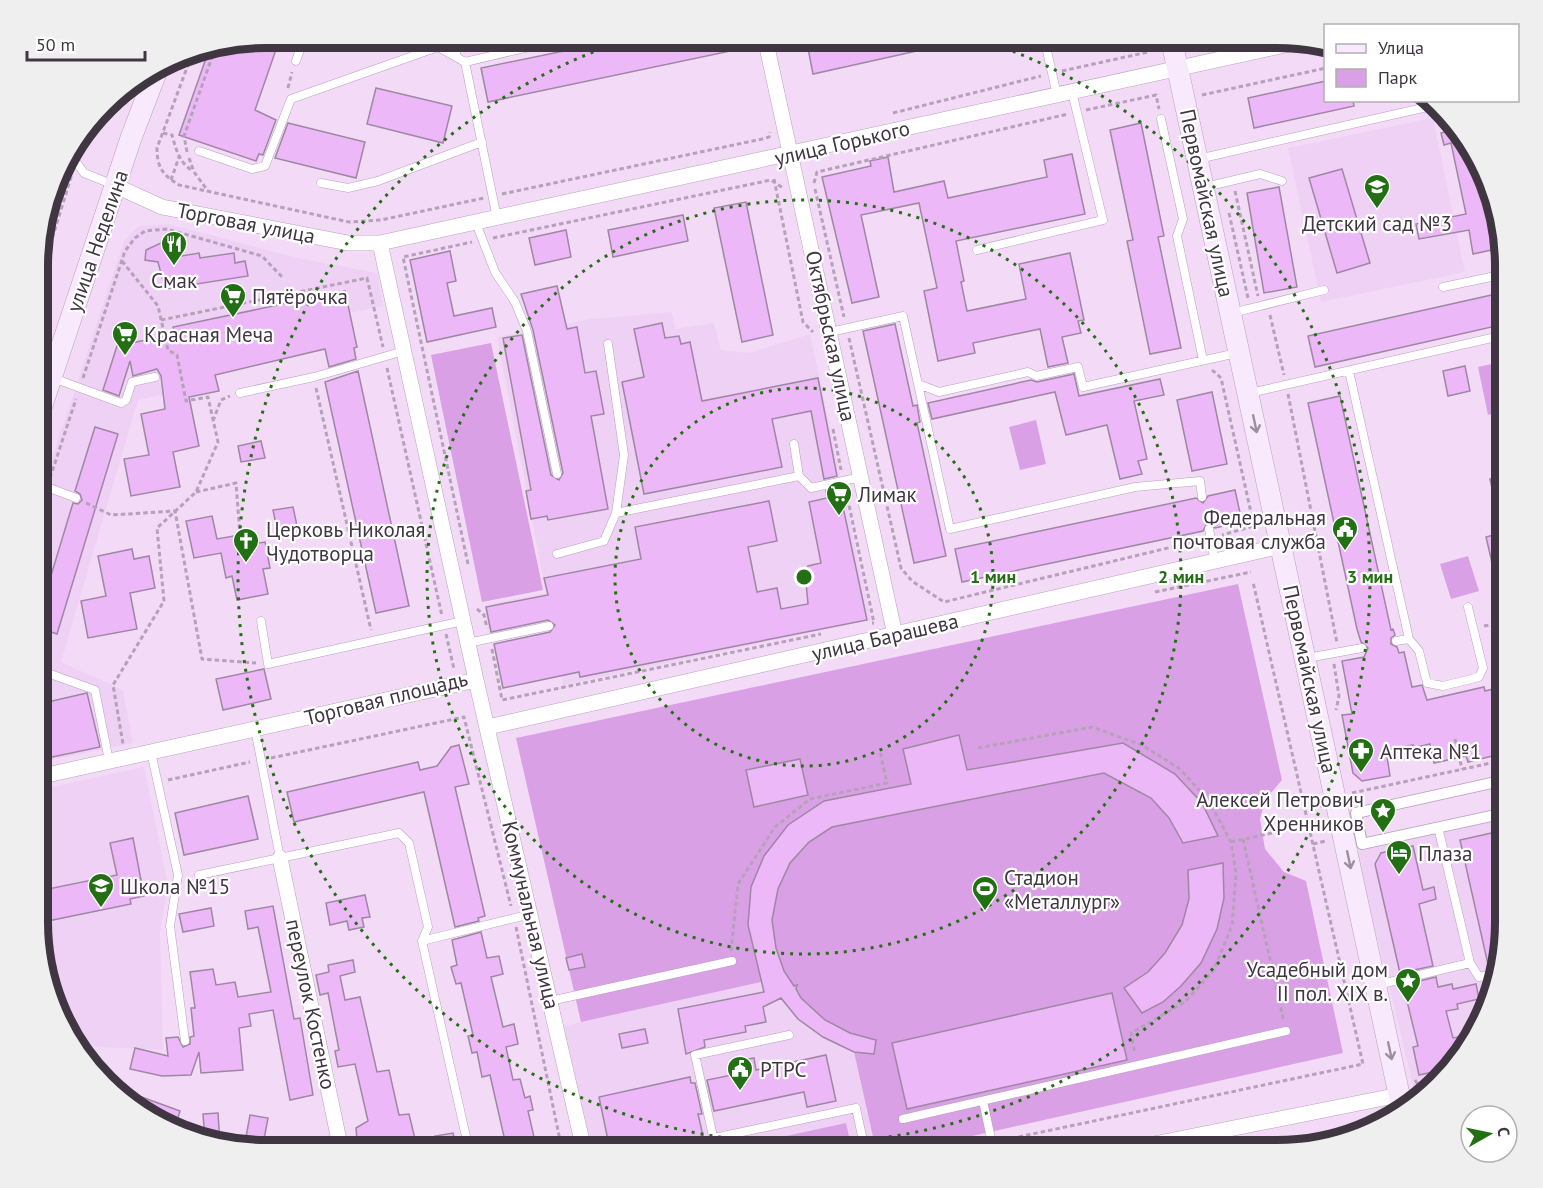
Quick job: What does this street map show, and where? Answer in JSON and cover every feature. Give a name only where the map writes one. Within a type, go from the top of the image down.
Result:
[{"type":"main road","name":"Первомайская улица","points":[[1179,48],[1178,68],[1197,159],[1403,1100]]},
{"type":"main road","name":"улица Неделина","points":[[48,386],[154,79]]},
{"type":"street","name":"Октябрьская улица","points":[[767,48],[895,635]]},
{"type":"street","name":"улица Горького","points":[[380,243],[1271,48]]},
{"type":"street","name":"Торговая улица","points":[[116,186],[162,207],[348,243],[380,243]]},
{"type":"street","name":"Торговая площадь","points":[[48,775],[476,680],[380,243]]},
{"type":"street","name":"улица Барашева","points":[[488,727],[1281,546]]},
{"type":"street","name":"Коммунальная улица","points":[[476,680],[582,1140]]},
{"type":"street","points":[[1495,782],[1356,813],[1362,844],[1495,815]]},
{"type":"street","name":"переулок Костенко","points":[[280,858],[339,1140]]},
{"type":"street","points":[[1207,1140],[1402,1100]]},
{"type":"lane","points":[[296,61],[301,48]]},
{"type":"lane","points":[[199,151],[252,169],[265,166],[291,99],[438,48],[465,62],[525,48]]},
{"type":"lane","points":[[455,56],[458,48]]},
{"type":"lane","points":[[977,250],[1103,220],[1077,112],[1053,74],[1046,48]]},
{"type":"lane","points":[[465,62],[497,218]]},
{"type":"lane","points":[[1197,159],[1426,107]]},
{"type":"lane","points":[[1161,119],[1183,219],[1177,236],[1203,360]]},
{"type":"lane","points":[[321,183],[348,188],[378,181],[482,142]]},
{"type":"lane","points":[[75,162],[84,173],[116,186]]},
{"type":"lane","points":[[1203,187],[1260,174],[1282,181]]},
{"type":"lane","points":[[476,223],[495,272],[515,302],[527,331],[557,474]]},
{"type":"lane","points":[[1443,287],[1495,276]]},
{"type":"lane","points":[[1231,313],[1324,290]]},
{"type":"lane","points":[[830,332],[903,316],[950,529],[1135,486],[1200,481],[1202,497]]},
{"type":"lane","points":[[1248,394],[1495,336]]},
{"type":"lane","points":[[557,554],[604,541],[616,513],[624,455],[608,344]]},
{"type":"lane","points":[[240,393],[314,377],[404,351]]},
{"type":"lane","points":[[918,384],[939,392],[1028,372],[1036,376],[1078,367],[1083,387],[1239,353]]},
{"type":"lane","points":[[1349,371],[1409,639],[1419,651],[1427,683],[1443,686],[1479,677],[1483,668],[1468,607]]},
{"type":"lane","points":[[51,377],[121,403],[126,400],[132,382],[155,377]]},
{"type":"lane","points":[[794,444],[799,476],[811,488],[861,477]]},
{"type":"lane","points":[[616,513],[799,476]]},
{"type":"lane","points":[[48,488],[76,498]]},
{"type":"lane","points":[[1210,534],[1215,562]]},
{"type":"lane","points":[[261,621],[268,664],[463,621]]},
{"type":"lane","points":[[468,643],[549,626]]},
{"type":"lane","points":[[1396,641],[1409,639]]},
{"type":"lane","points":[[1305,658],[1362,648]]},
{"type":"lane","points":[[48,673],[95,690],[109,761]]},
{"type":"lane","points":[[255,729],[280,858]]},
{"type":"lane","points":[[151,752],[178,875],[170,926],[185,1041]]},
{"type":"lane","points":[[1438,827],[1470,963],[1479,977],[1489,975]]},
{"type":"lane","points":[[199,875],[399,833],[410,843],[428,927],[422,941],[467,1140]]},
{"type":"lane","points":[[422,941],[531,914]]},
{"type":"lane","points":[[550,1001],[732,961]]},
{"type":"lane","points":[[1376,985],[1470,963]]},
{"type":"lane","points":[[903,1119],[1286,1031]]},
{"type":"lane","points":[[789,1035],[695,1056],[714,1138],[856,1108],[862,1140]]},
{"type":"lane","points":[[983,1101],[993,1140]]},
{"type":"path","points":[[891,114],[1148,52],[1147,48]]},
{"type":"path","points":[[184,144],[184,136],[213,54]]},
{"type":"path","points":[[287,86],[296,61]]},
{"type":"path","points":[[189,63],[157,148],[157,160],[163,174],[179,185],[350,222],[381,220],[769,137],[771,130]]},
{"type":"path","points":[[1197,96],[1324,68]]},
{"type":"path","points":[[1161,119],[1156,95],[817,172],[814,183],[901,568],[912,581],[944,602],[1210,534],[1254,526],[1221,378],[1203,360]]},
{"type":"path","points":[[163,133],[172,135],[179,158],[208,191]]},
{"type":"path","points":[[171,180],[179,158]]},
{"type":"path","points":[[48,249],[75,162]]},
{"type":"path","points":[[774,179],[784,189]]},
{"type":"path","points":[[469,568],[403,257],[774,179]]},
{"type":"path","points":[[774,179],[803,322],[813,330],[815,342]]},
{"type":"path","points":[[1235,192],[1286,386],[1339,652],[1333,665],[1339,696],[1334,716]]},
{"type":"path","points":[[56,208],[60,210]]},
{"type":"path","points":[[48,473],[80,388],[122,261],[135,238],[154,229],[167,229],[262,256],[282,277]]},
{"type":"path","points":[[122,261],[158,306],[168,350],[177,355],[186,401],[208,397],[218,442],[196,492],[156,528],[164,601],[113,685],[126,757]]},
{"type":"path","points":[[161,320],[367,278],[454,670]]},
{"type":"path","points":[[314,377],[373,641]]},
{"type":"path","points":[[213,421],[221,400],[240,393]]},
{"type":"path","points":[[832,423],[874,623],[862,625]]},
{"type":"path","points":[[196,492],[236,483],[240,535]]},
{"type":"path","points":[[76,498],[111,516],[175,512]]},
{"type":"path","points":[[175,512],[202,659],[268,664]]},
{"type":"path","points":[[1021,1140],[1363,1064],[1253,582]]},
{"type":"path","points":[[475,600],[478,611],[484,615],[502,700],[828,632]]},
{"type":"path","points":[[1473,629],[1495,624]]},
{"type":"path","points":[[158,782],[464,717],[514,918],[560,1140]]},
{"type":"path","points":[[978,748],[1092,727],[1142,745],[1180,769],[1209,801],[1231,842],[1236,873],[1232,926],[1213,971],[1185,1002],[1131,1033],[1137,1065]]},
{"type":"path","points":[[1455,739],[1462,769]]},
{"type":"path","points":[[732,961],[729,944],[738,884],[775,827],[810,799],[887,783],[880,751]]},
{"type":"path","points":[[1352,794],[1495,761]]},
{"type":"path","points":[[1349,782],[1356,813]]},
{"type":"path","points":[[1231,842],[1309,825]]},
{"type":"path","points":[[1243,839],[1286,1031]]},
{"type":"shaded area","name":"Детский сад №3","points":[[1433,118],[1465,272],[1321,302],[1288,148]]},
{"type":"shaded area","points":[[169,224],[297,258],[377,273],[383,306],[175,349],[184,390],[138,400],[61,662],[123,690],[133,743],[48,761],[48,471],[124,241],[138,226]]},
{"type":"shaded area","points":[[672,312],[675,329],[714,323],[721,350],[749,353],[810,334],[871,620],[563,685],[551,624],[490,635],[484,605],[546,593],[497,337],[591,319]]},
{"type":"shaded area","name":"Школа №15","points":[[144,767],[168,885],[160,933],[163,1050],[87,1046],[65,1005],[55,978],[48,936],[48,788]]},
{"type":"shaded area","points":[[1495,821],[1495,936],[1488,978],[1466,1031],[1441,1066],[1415,1091],[1356,851]]},
{"type":"shaded area","points":[[761,982],[772,1002],[781,998],[798,1019],[854,1052],[874,1140],[590,1140],[564,1026]]},
{"type":"green space","points":[[491,343],[543,590],[482,602],[431,355]]},
{"type":"green space","points":[[1495,363],[1495,413],[1488,415],[1478,367]]},
{"type":"green space","points":[[1036,420],[1046,464],[1020,470],[1009,427]]},
{"type":"green space","points":[[1468,556],[1479,591],[1451,599],[1440,564]]},
{"type":"green space","points":[[1238,584],[1282,780],[1265,800],[1260,819],[1265,849],[1284,872],[1306,881],[1343,1053],[955,1140],[874,1140],[854,1052],[814,1030],[781,998],[772,1002],[761,982],[581,1022],[516,738]]},
{"type":"green space","points":[[846,1123],[850,1140],[768,1140]]},
{"type":"building","points":[[252,48],[277,48],[255,110],[276,120],[263,155],[259,154],[256,161],[179,135],[207,56]]},
{"type":"building","points":[[578,48],[740,49],[488,102],[481,68]]},
{"type":"building","points":[[808,48],[930,48],[813,74]]},
{"type":"building","points":[[1324,81],[1324,102],[1353,102],[1354,106],[1254,128],[1248,98]]},
{"type":"building","points":[[376,88],[452,106],[443,143],[367,124]]},
{"type":"building","points":[[288,123],[365,142],[356,178],[275,158]]},
{"type":"building","points":[[1141,123],[1164,236],[1158,237],[1181,348],[1150,354],[1127,241],[1133,240],[1110,130]]},
{"type":"building","points":[[1448,131],[1450,133],[1466,157],[1478,183],[1488,210],[1495,249],[1473,254],[1469,230],[1419,239],[1416,224],[1466,214],[1451,143],[1444,145],[1441,133]]},
{"type":"building","points":[[1072,154],[1085,214],[956,241],[967,311],[1026,299],[1019,264],[1070,253],[1084,320],[1078,321],[1081,333],[1062,337],[1068,363],[1048,367],[1040,329],[973,343],[975,353],[938,361],[924,291],[937,288],[919,203],[861,215],[879,297],[852,303],[822,177],[871,166],[870,161],[888,157],[894,192],[944,181],[948,198],[1047,177],[1044,160]]},
{"type":"building","points":[[1342,169],[1370,263],[1337,273],[1309,178]]},
{"type":"building","points":[[1279,187],[1297,287],[1264,293],[1247,193]]},
{"type":"building","points":[[746,202],[773,335],[742,342],[714,208]]},
{"type":"building","points":[[683,215],[688,241],[613,257],[608,230]]},
{"type":"building","points":[[566,230],[571,257],[535,265],[529,238]]},
{"type":"building","points":[[167,240],[170,258],[199,253],[200,258],[234,253],[235,263],[245,261],[248,276],[165,289],[158,262],[145,260],[146,250]]},
{"type":"building","points":[[450,251],[456,281],[447,283],[454,316],[492,308],[496,327],[427,342],[410,260]]},
{"type":"building","points":[[557,286],[567,329],[577,327],[585,373],[596,371],[604,414],[591,416],[608,509],[548,520],[547,516],[531,519],[526,491],[531,490],[503,338],[522,335],[551,475],[559,480],[563,473],[533,330],[521,294]]},
{"type":"building","points":[[345,291],[357,347],[354,348],[356,359],[329,367],[325,349],[215,375],[219,391],[189,397],[199,446],[173,452],[180,487],[131,496],[124,459],[149,455],[141,414],[165,409],[161,376],[157,369],[133,376],[130,361],[119,396],[103,390],[117,346],[175,334],[173,327]]},
{"type":"building","points":[[1495,294],[1495,326],[1315,367],[1308,336]]},
{"type":"building","points":[[662,323],[665,338],[679,336],[681,344],[690,342],[702,401],[818,378],[837,476],[824,479],[811,411],[772,419],[782,467],[644,494],[622,382],[644,377],[634,329]]},
{"type":"building","points":[[895,324],[913,406],[917,405],[920,422],[917,423],[946,556],[914,563],[863,331]]},
{"type":"building","points":[[1465,366],[1470,391],[1448,396],[1443,371]]},
{"type":"building","points":[[358,371],[409,606],[376,613],[325,382]]},
{"type":"building","points":[[1074,374],[1079,396],[1160,379],[1164,395],[1134,401],[1147,459],[1138,461],[1142,474],[1120,479],[1107,425],[1066,435],[1055,392],[932,419],[928,403],[1031,380],[1037,382]]},
{"type":"building","points":[[1212,392],[1227,464],[1192,471],[1177,400]]},
{"type":"building","points":[[1340,396],[1391,630],[1393,629],[1395,635],[1391,638],[1391,644],[1397,647],[1399,653],[1404,652],[1412,687],[1422,685],[1427,700],[1484,687],[1485,691],[1495,688],[1495,755],[1468,762],[1466,756],[1434,763],[1430,744],[1413,748],[1413,745],[1386,750],[1390,776],[1362,781],[1353,773],[1342,715],[1352,714],[1342,661],[1364,657],[1368,648],[1361,642],[1357,629],[1308,403]]},
{"type":"building","points":[[95,427],[118,434],[57,634],[48,631],[48,585],[73,503],[78,504],[82,500],[80,494],[75,491]]},
{"type":"building","points":[[261,441],[265,458],[241,462],[238,446]]},
{"type":"building","points":[[1495,478],[1495,502],[1490,479]]},
{"type":"building","points":[[839,488],[867,620],[580,677],[579,672],[503,688],[494,644],[550,632],[555,625],[548,620],[491,632],[486,607],[548,595],[544,578],[641,559],[635,527],[769,501],[777,541],[748,547],[757,592],[777,588],[781,609],[808,604],[805,572],[808,566],[821,563],[809,502],[827,498],[826,491]]},
{"type":"building","points":[[1235,490],[1242,522],[1215,528],[1207,523],[1203,531],[962,582],[955,549],[1196,498],[1203,503],[1208,496]]},
{"type":"building","points":[[293,507],[299,535],[279,539],[273,510]]},
{"type":"building","name":"Церковь Николая Чудотворца","points":[[212,516],[217,539],[251,533],[253,544],[265,542],[270,568],[263,569],[268,594],[237,600],[232,576],[226,578],[221,553],[194,558],[186,521]]},
{"type":"building","points":[[1495,535],[1495,576],[1486,537]]},
{"type":"building","points":[[132,549],[134,559],[149,556],[155,588],[130,593],[137,629],[88,638],[81,601],[106,596],[98,556]]},
{"type":"building","points":[[264,669],[271,699],[223,710],[216,679]]},
{"type":"building","points":[[87,693],[100,747],[48,758],[48,702]]},
{"type":"building","points":[[959,735],[967,770],[1123,743],[1175,774],[1202,803],[1218,836],[1183,843],[1169,818],[1151,798],[1104,773],[832,827],[809,842],[790,863],[778,889],[772,920],[776,948],[784,971],[794,986],[797,985],[796,989],[801,998],[825,1020],[850,1033],[876,1040],[874,1054],[854,1052],[823,1037],[798,1019],[781,998],[763,1007],[766,1022],[745,1026],[746,1032],[704,1040],[705,1047],[686,1054],[678,1009],[764,992],[748,925],[751,887],[764,856],[788,825],[824,801],[911,784],[903,749]]},
{"type":"building","points":[[459,745],[469,784],[455,787],[485,916],[478,918],[479,921],[455,927],[424,792],[294,822],[287,792],[418,762],[420,770],[437,766],[451,747]]},
{"type":"building","points":[[800,759],[808,795],[754,807],[746,770]]},
{"type":"building","points":[[248,796],[258,839],[184,855],[175,813]]},
{"type":"building","points":[[1495,832],[1495,936],[1490,969],[1489,969],[1460,840]]},
{"type":"building","points":[[133,838],[144,896],[130,899],[131,904],[48,921],[48,889],[117,875],[110,843]]},
{"type":"building","points":[[1413,846],[1423,890],[1434,887],[1436,899],[1419,904],[1433,966],[1400,973],[1375,864],[1381,853]]},
{"type":"building","points":[[1223,863],[1224,898],[1217,929],[1201,963],[1163,1002],[1142,1013],[1124,988],[1148,972],[1165,953],[1182,925],[1189,899],[1188,870]]},
{"type":"building","points":[[365,895],[370,917],[362,918],[364,927],[349,930],[347,921],[330,925],[326,903]]},
{"type":"building","points":[[273,906],[294,1019],[300,1018],[313,1095],[290,1100],[273,1010],[249,1014],[251,1026],[239,1028],[243,1070],[201,1073],[199,1052],[191,1075],[162,1076],[130,1069],[135,1048],[168,1056],[166,1038],[178,1037],[183,1047],[190,1044],[190,1037],[194,1036],[191,1008],[195,1008],[190,972],[213,969],[216,985],[235,982],[238,997],[271,992],[258,927],[248,929],[245,911]]},
{"type":"building","points":[[211,908],[214,926],[183,932],[179,914]]},
{"type":"building","points":[[481,932],[487,958],[499,956],[503,974],[491,977],[503,1027],[514,1024],[518,1044],[506,1047],[513,1080],[520,1079],[525,1098],[530,1096],[533,1110],[528,1111],[535,1140],[505,1140],[490,1075],[482,1077],[477,1052],[472,1053],[468,1036],[473,1035],[461,983],[456,984],[451,967],[457,965],[452,940]]},
{"type":"building","points":[[582,954],[585,967],[569,970],[566,958]]},
{"type":"building","points":[[353,960],[355,972],[340,976],[345,1000],[360,997],[377,1072],[389,1070],[399,1115],[409,1114],[415,1140],[357,1140],[356,1128],[368,1121],[355,1064],[338,1067],[335,1051],[339,1050],[328,993],[320,995],[316,975],[329,972],[328,965]]},
{"type":"building","points":[[1436,977],[1438,987],[1452,984],[1453,989],[1476,984],[1479,999],[1457,1004],[1458,1009],[1446,1011],[1453,1038],[1463,1036],[1436,1071],[1419,1075],[1413,1047],[1418,1046],[1403,985]]},
{"type":"building","points":[[1112,993],[1127,1060],[907,1109],[892,1043]]},
{"type":"building","points":[[645,1029],[648,1043],[622,1048],[619,1034]]},
{"type":"building","points":[[826,1055],[836,1101],[807,1107],[804,1092],[714,1111],[707,1080],[742,1073],[739,1061],[754,1058],[756,1070]]},
{"type":"building","points":[[690,1077],[691,1083],[695,1083],[702,1114],[698,1114],[703,1136],[688,1140],[608,1140],[599,1097]]},
{"type":"building","points":[[130,1093],[180,1111],[177,1120],[157,1111]]},
{"type":"building","points":[[218,1113],[219,1135],[204,1131],[203,1114]]},
{"type":"building","points":[[250,1115],[268,1118],[264,1140],[246,1139]]},
{"type":"building","points":[[453,1133],[455,1140],[436,1140],[435,1136]]},
{"type":"place","name":"Детский сад №3","points":[[1377,210]]},
{"type":"place","name":"Смак","points":[[174,267]]},
{"type":"place","name":"Пятёрочка","points":[[233,319]]},
{"type":"place","name":"Красная Меча","points":[[125,357]]},
{"type":"place","name":"Лимак","points":[[839,517]]},
{"type":"place","name":"Федеральная почтовая служба","points":[[1345,552]]},
{"type":"place","name":"Церковь Николая Чудотворца","points":[[246,564]]},
{"type":"place","name":"Аптека №1","points":[[1361,774]]},
{"type":"place","name":"Алексей Петрович Хренников","points":[[1383,834]]},
{"type":"place","name":"Плаза","points":[[1399,876]]},
{"type":"place","name":"Школа №15","points":[[101,909]]},
{"type":"place","name":"Стадион «Металлург»","points":[[985,912]]},
{"type":"place","name":"Усадебный дом II пол. XIX в.","points":[[1408,1004]]},
{"type":"place","name":"РТРС","points":[[740,1092]]}]
